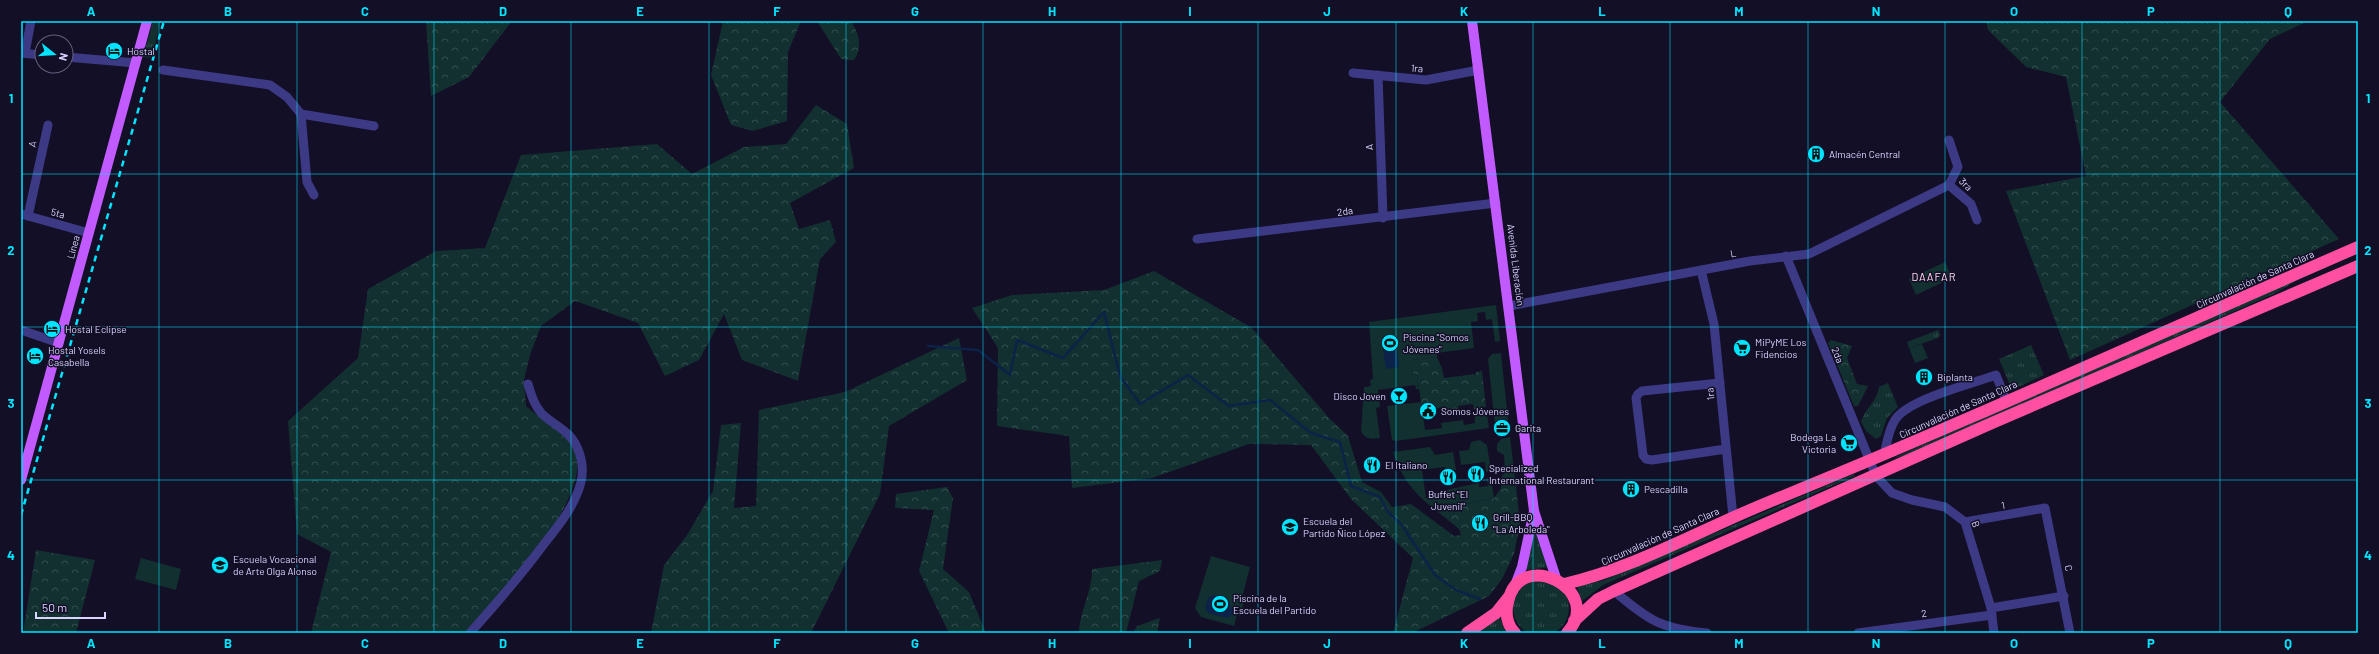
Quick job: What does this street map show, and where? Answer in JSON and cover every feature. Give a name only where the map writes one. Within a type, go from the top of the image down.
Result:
[{"type":"highway","name":"Circunvalación de Santa Clara","points":[[1560,581],[1601,575],[1733,517],[1870,462],[2006,400],[2358,247]]},
{"type":"highway","points":[[1570,629],[1598,599],[1614,591],[2000,420],[2358,266]]},
{"type":"highway","points":[[1467,633],[1496,613],[1522,581],[1533,576],[1545,575],[1560,581],[1575,601],[1570,629]]},
{"type":"highway","points":[[1511,593],[1506,608],[1508,620],[1516,633]]},
{"type":"main road","name":"Línea","points":[[21,480],[147,21]]},
{"type":"main road","name":"Avenida Liberación","points":[[1472,21],[1534,512],[1560,581]]},
{"type":"main road","name":"Avenida Liberación","points":[[1511,593],[1522,567],[1534,512]]},
{"type":"street","points":[[31,21],[23,53],[34,54]]},
{"type":"street","points":[[74,58],[136,63]]},
{"type":"street","points":[[163,70],[270,85],[287,98],[301,114],[307,182],[314,195]]},
{"type":"street","name":"1ra","points":[[1353,73],[1426,80],[1479,70]]},
{"type":"street","name":"A","points":[[1378,76],[1383,218]]},
{"type":"street","points":[[301,114],[374,126]]},
{"type":"street","name":"A","points":[[25,215],[48,124]]},
{"type":"street","name":"3ra","points":[[1949,140],[1958,167],[1950,185],[1971,204],[1978,220]]},
{"type":"street","name":"L","points":[[1509,306],[1701,270],[1786,256],[1809,254],[1950,185]]},
{"type":"street","name":"2da","points":[[1197,239],[1383,218],[1496,203]]},
{"type":"street","name":"5ta","points":[[25,215],[89,233]]},
{"type":"street","name":"2da","points":[[1786,256],[1876,476]]},
{"type":"street","name":"1ra","points":[[1701,270],[1714,324],[1733,517]]},
{"type":"street","points":[[21,330],[59,343]]},
{"type":"street","points":[[1884,455],[1889,432],[1896,419],[1907,408],[1922,401],[1996,375],[2006,400]]},
{"type":"street","points":[[470,633],[517,580],[565,517],[574,501],[581,482],[583,461],[576,445],[566,431],[542,413],[533,400],[528,384]]},
{"type":"street","points":[[1720,384],[1642,391],[1636,398],[1643,455],[1646,459],[1652,460],[1726,449]]},
{"type":"street","name":"B","points":[[1876,476],[1892,493],[1912,500],[1945,507],[1965,522],[1991,612],[1994,633]]},
{"type":"street","name":"1","points":[[1965,522],[2045,508]]},
{"type":"street","name":"C","points":[[2045,508],[2064,596],[2070,633]]},
{"type":"street","points":[[1614,591],[1642,615],[1658,623],[1690,632],[1707,633]]},
{"type":"street","name":"2","points":[[1858,633],[1991,612],[2064,596]]},
{"type":"green space","points":[[153,21],[161,21],[151,58],[143,57]]},
{"type":"green space","points":[[426,21],[512,21],[469,77],[431,96]]},
{"type":"green space","points":[[723,21],[801,21],[788,52],[787,121],[753,131],[731,125],[711,75]]},
{"type":"green space","points":[[817,21],[851,21],[859,40],[857,55],[854,60],[841,59]]},
{"type":"green space","points":[[1986,21],[2308,21],[2270,39],[2220,102],[2339,239],[2070,360],[2006,191],[2086,176],[2066,77],[2026,67],[1988,30]]},
{"type":"green space","points":[[816,105],[847,124],[854,168],[790,203],[799,229],[830,220],[836,242],[820,259],[798,381],[742,360],[724,314],[699,360],[665,376],[638,323],[575,301],[541,326],[530,355],[524,380],[526,406],[559,431],[570,442],[574,448],[577,469],[571,493],[558,519],[540,546],[465,633],[311,633],[331,552],[297,534],[288,421],[358,358],[368,289],[436,251],[485,248],[521,155],[657,144],[692,174],[744,147],[786,144]]},
{"type":"green space","points":[[1945,262],[1952,278],[1916,295],[1909,279]]},
{"type":"green space","points":[[1154,271],[1252,328],[1329,418],[1348,436],[1362,482],[1381,492],[1392,507],[1411,504],[1454,536],[1461,535],[1459,529],[1448,520],[1461,505],[1494,498],[1501,488],[1516,486],[1520,524],[1514,554],[1502,579],[1489,596],[1412,633],[1393,633],[1413,558],[1351,499],[1311,445],[1249,444],[1152,478],[1072,488],[1069,436],[997,426],[998,348],[972,308],[1012,295],[1104,290]]},
{"type":"green space","points":[[2309,273],[2276,293],[1904,456],[1893,458]]},
{"type":"green space","points":[[1496,305],[1500,341],[1495,342],[1492,319],[1486,320],[1485,312],[1477,313],[1478,321],[1471,322],[1474,348],[1437,353],[1437,357],[1412,360],[1413,374],[1417,374],[1419,389],[1416,389],[1415,385],[1378,390],[1380,407],[1376,408],[1380,438],[1371,439],[1364,436],[1361,431],[1364,387],[1371,386],[1370,380],[1373,379],[1369,322]]},
{"type":"green space","points":[[1938,330],[1940,334],[1938,338],[1909,348],[1907,342]]},
{"type":"green space","points":[[959,338],[967,380],[889,426],[880,494],[811,633],[651,633],[664,565],[687,535],[713,491],[721,425],[741,423],[734,508],[756,506],[759,410],[845,392]]},
{"type":"green space","points":[[1831,340],[1852,346],[1847,358],[1857,384],[1868,386],[1858,406],[1854,406],[1828,343]]},
{"type":"green space","points":[[1922,344],[1928,358],[1915,363],[1909,348]]},
{"type":"green space","points":[[2031,345],[2044,375],[2012,390],[1999,359]]},
{"type":"green space","points":[[1501,353],[1509,429],[1504,429],[1502,425],[1499,428],[1495,425],[1488,359],[1492,354]]},
{"type":"green space","points":[[1437,357],[1442,368],[1444,378],[1476,374],[1476,372],[1482,371],[1486,407],[1474,409],[1473,404],[1458,406],[1459,410],[1446,411],[1445,407],[1422,410],[1417,374],[1413,374],[1411,360]]},
{"type":"green space","points":[[1888,383],[1898,407],[1887,418],[1881,436],[1876,439],[1866,431],[1861,422],[1865,413],[1876,397],[1879,387]]},
{"type":"green space","points":[[1421,402],[1425,430],[1442,428],[1441,423],[1463,420],[1464,425],[1475,423],[1475,416],[1487,414],[1489,428],[1396,441],[1392,440],[1387,406]]},
{"type":"green space","points":[[1510,437],[1516,486],[1501,488],[1500,479],[1505,472],[1504,455],[1497,451],[1497,444],[1501,439]]},
{"type":"green space","points":[[1480,440],[1487,445],[1491,471],[1486,472],[1485,462],[1461,465],[1459,451],[1469,450],[1471,442]]},
{"type":"green space","points":[[1430,447],[1435,455],[1453,452],[1456,470],[1446,472],[1445,467],[1422,470],[1426,498],[1441,496],[1441,491],[1479,483],[1479,487],[1488,486],[1487,478],[1491,477],[1494,498],[1461,505],[1448,520],[1414,491],[1402,474],[1393,452]]},
{"type":"green space","points":[[1854,474],[1855,476],[1603,585],[1582,601],[1576,585],[1602,581]]},
{"type":"green space","points":[[947,487],[953,498],[943,569],[969,592],[986,633],[949,633],[919,571],[934,510],[895,508],[896,494]]},
{"type":"green space","points":[[1535,527],[1550,567],[1526,570]]},
{"type":"green space","points":[[36,550],[95,560],[76,633],[23,633]]},
{"type":"green space","name":"Piscina de la Escuela del Partido","points":[[1211,556],[1250,567],[1242,598],[1245,599],[1240,616],[1237,615],[1234,626],[1201,617],[1195,608]]},
{"type":"green space","points":[[141,558],[181,569],[176,590],[135,579]]},
{"type":"green space","points":[[1162,560],[1160,571],[1139,581],[1126,633],[1079,633],[1081,617],[1090,586],[1092,569]]},
{"type":"green space","points":[[1541,580],[1552,582],[1561,588],[1567,597],[1569,608],[1567,619],[1561,628],[1552,634],[1541,636],[1530,634],[1521,628],[1515,619],[1513,608],[1515,597],[1521,588],[1530,582]]},
{"type":"green space","points":[[1160,618],[1157,633],[1133,633],[1137,626]]},
{"type":"green space","points":[[1500,618],[1506,633],[1476,633]]},
{"type":"water","points":[[1396,341],[1399,367],[1386,369],[1382,343]]},
{"type":"water","points":[[1213,595],[1229,600],[1231,608],[1234,609],[1232,615],[1227,618],[1208,613],[1205,608],[1208,598]]},
{"type":"waterway","points":[[928,346],[978,350],[1010,375],[1017,340],[1063,358],[1104,312],[1120,376],[1140,404],[1188,375],[1229,406],[1270,400],[1311,433],[1340,442],[1351,486],[1380,497],[1388,512],[1401,524],[1435,575],[1456,590],[1480,599]]},
{"type":"railway","points":[[21,515],[164,21]]},
{"type":"place","name":"Hostal","points":[[114,51]]},
{"type":"place","name":"Almacén Central","points":[[1816,154]]},
{"type":"place","name":"Hostal Eclipse","points":[[52,329]]},
{"type":"place","name":"Piscina \"Somos Jóvenes\"","points":[[1390,343]]},
{"type":"place","name":"MiPyME Los Fidencios","points":[[1742,348]]},
{"type":"place","name":"Hostal Yosels Casabella","points":[[35,356]]},
{"type":"place","name":"Biplanta","points":[[1924,377]]},
{"type":"place","name":"Disco Joven","points":[[1399,396]]},
{"type":"place","name":"Somos Jóvenes","points":[[1428,411]]},
{"type":"place","name":"Garita","points":[[1502,428]]},
{"type":"place","name":"Bodega La Victoria","points":[[1849,443]]},
{"type":"place","name":"El Italiano","points":[[1372,465]]},
{"type":"place","name":"Specialized International Restaurant","points":[[1476,474]]},
{"type":"place","name":"Buffet \"El Juvenil\"","points":[[1448,477]]},
{"type":"place","name":"Pescadilla","points":[[1631,489]]},
{"type":"place","name":"Grill-BBQ \"La Arboleda\"","points":[[1480,523]]},
{"type":"place","name":"Escuela del Partido Ñico López","points":[[1290,527]]},
{"type":"place","name":"Escuela Vocacional de Arte Olga Alonso","points":[[220,565]]},
{"type":"place","name":"Piscina de la Escuela del Partido","points":[[1220,604]]},
{"type":"district","name":"DAAFAR","points":[[1934,276]]}]
